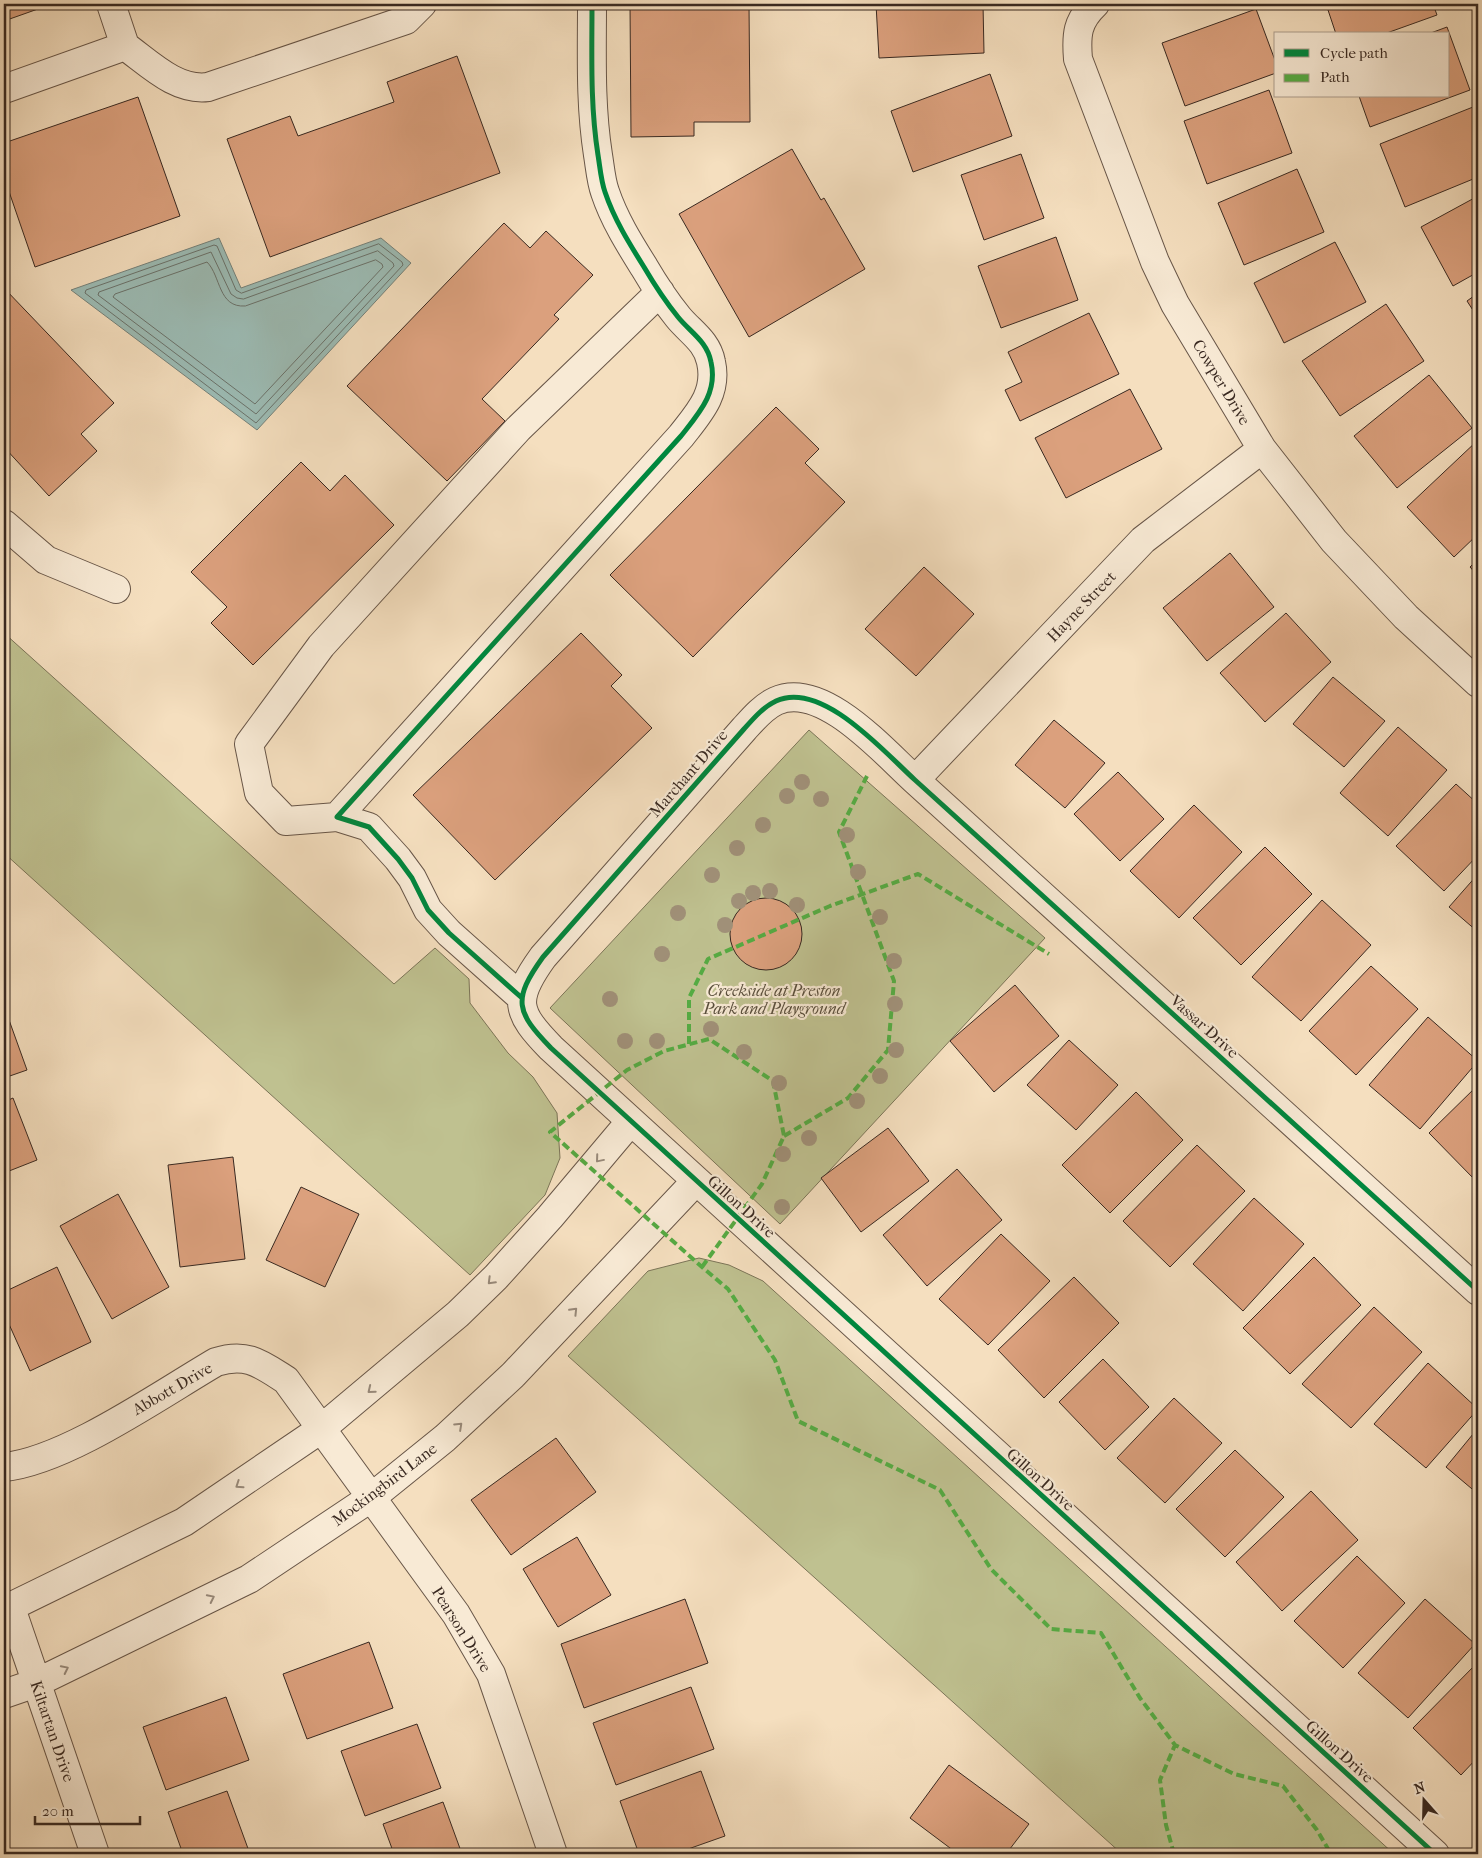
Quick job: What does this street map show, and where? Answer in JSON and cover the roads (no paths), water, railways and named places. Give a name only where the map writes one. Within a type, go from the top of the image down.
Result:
[{"type":"street","points":[[111,4],[125,46],[172,80],[191,87],[208,87],[406,20],[422,4]]},
{"type":"street","points":[[337,817],[681,436],[705,406],[713,384],[708,354],[696,334],[678,318],[632,248],[611,209],[604,190],[593,120],[591,88],[592,4]]},
{"type":"street","name":"Cowper Drive","points":[[1089,10],[1076,39],[1078,59],[1155,262],[1175,304],[1262,449],[1334,541],[1406,617],[1478,683]]},
{"type":"street","points":[[4,89],[125,46]]},
{"type":"street","points":[[8,1609],[184,1522],[321,1430],[450,1320],[496,1277],[550,1217],[630,1122],[532,1028],[522,1009],[522,998],[449,934],[428,910],[412,878],[383,841],[369,827],[337,817],[286,821],[258,792],[249,744],[321,646],[506,442],[660,292]]},
{"type":"street","name":"Hayne Street","points":[[915,780],[1143,540],[1262,449]]},
{"type":"street","points":[[4,524],[46,560],[116,589]]},
{"type":"street","name":"Marchant Drive","points":[[522,998],[531,973],[542,956],[744,729],[775,702],[783,699],[803,698],[826,705],[837,711],[915,780]]},
{"type":"street","name":"Vassar Drive","points":[[915,780],[1478,1291]]},
{"type":"street","name":"Gillon Drive","points":[[630,1122],[1434,1854]]},
{"type":"street","name":"Mockingbird Lane","points":[[4,1694],[36,1683],[249,1579],[372,1497],[445,1438],[513,1375],[696,1181]]},
{"type":"street","name":"Abbott Drive","points":[[4,1467],[41,1458],[91,1435],[216,1362],[228,1358],[256,1360],[286,1380],[321,1430]]},
{"type":"street","name":"Pearson Drive","points":[[321,1430],[456,1614],[491,1674],[553,1854]]},
{"type":"street","name":"Kiltartan Drive","points":[[8,1609],[36,1683],[95,1854]]},
{"type":"water","points":[[219,238],[241,288],[381,238],[411,263],[257,430],[71,290]]},
{"type":"park label","name":"Creekside at Preston Park and Playground","points":[[774,999]]}]
